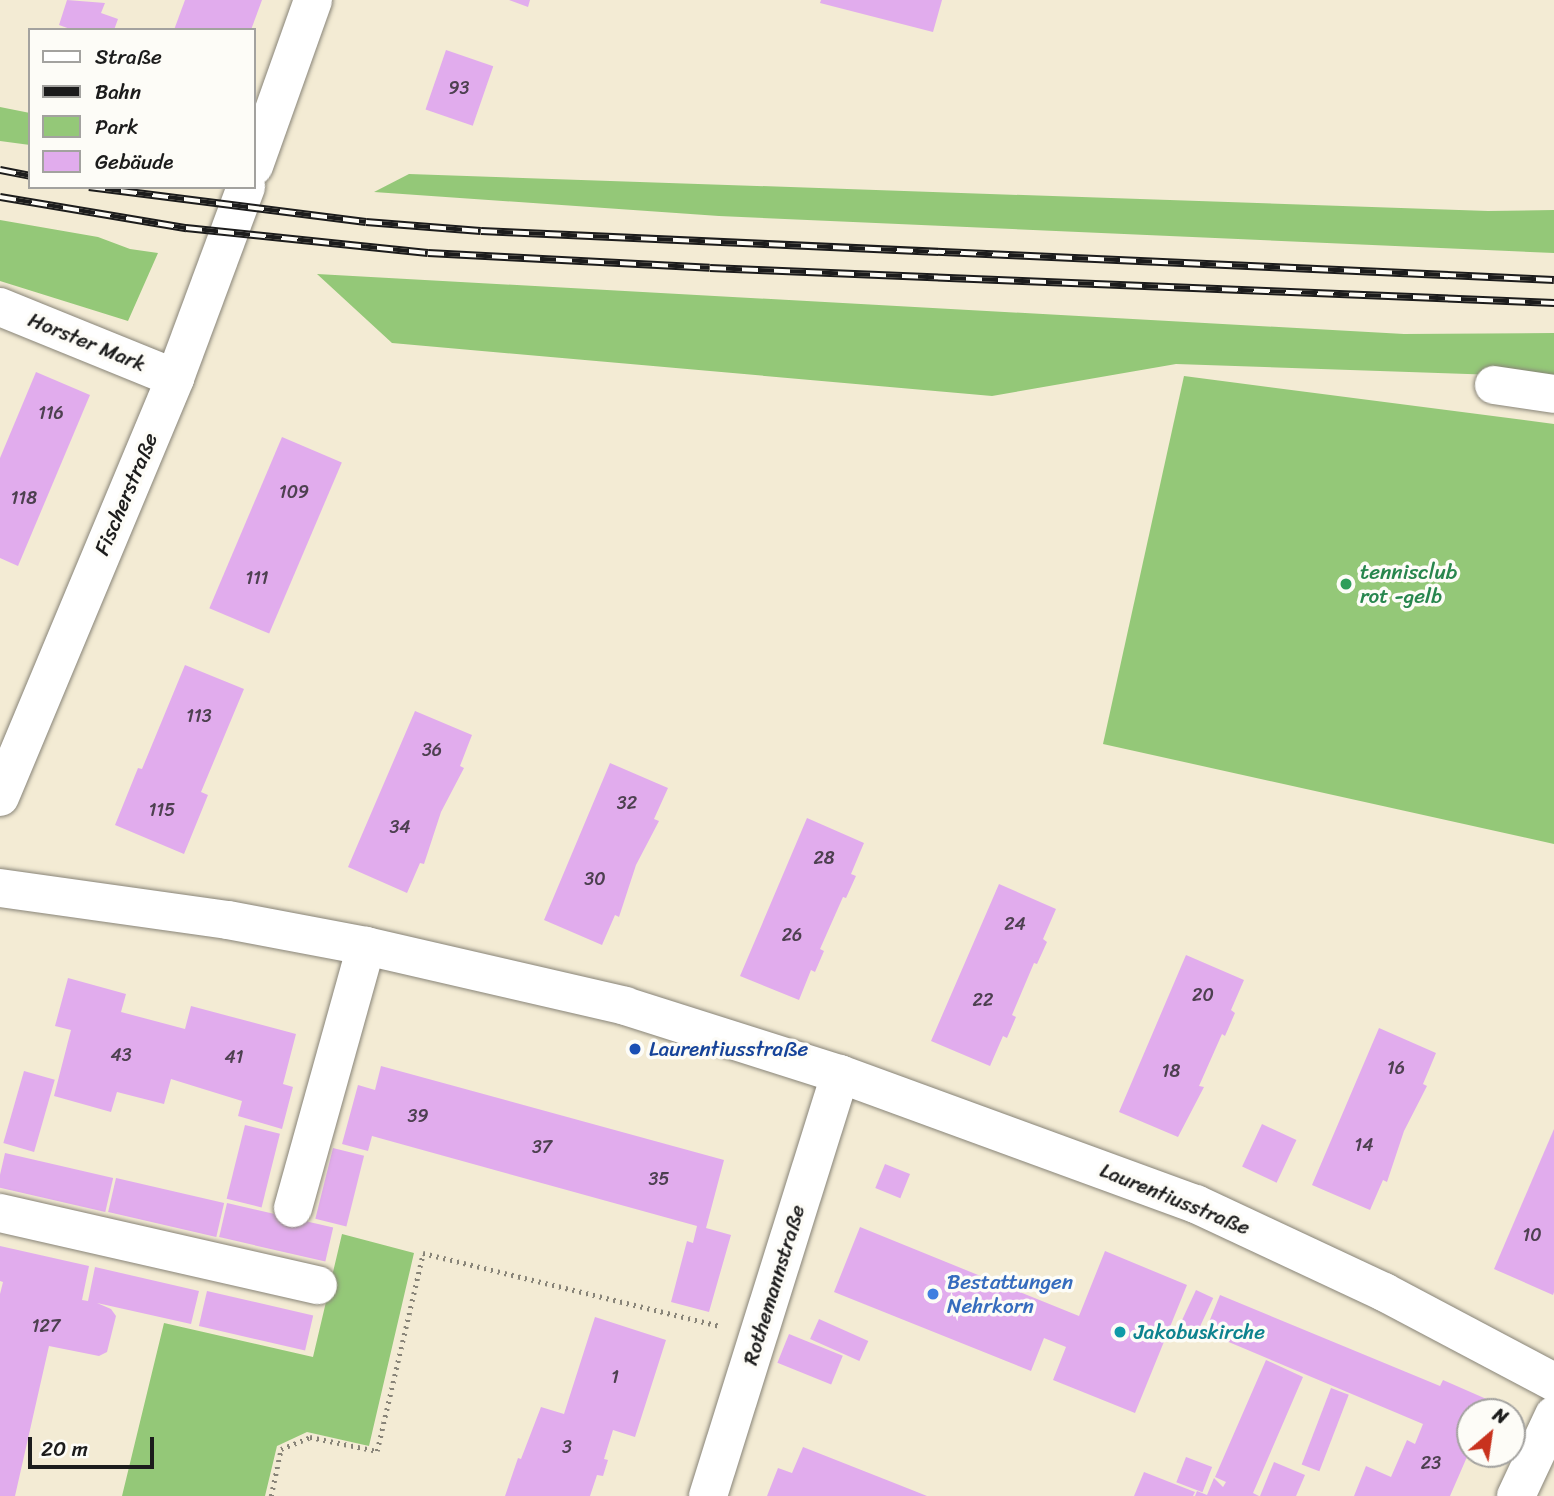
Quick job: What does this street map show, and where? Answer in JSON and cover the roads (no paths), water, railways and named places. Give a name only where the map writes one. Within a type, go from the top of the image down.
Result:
[{"type":"street","points":[[256,160],[313,0]]},
{"type":"street","name":"Fischerstraße","points":[[0,797],[175,378],[245,189]]},
{"type":"street","name":"Horster Mark","points":[[0,307],[175,378]]},
{"type":"street","points":[[1494,385],[1554,394]]},
{"type":"street","name":"Laurentiusstraße","points":[[0,888],[228,920],[366,946],[625,1006],[839,1074],[1196,1204],[1384,1292],[1554,1382]]},
{"type":"street","points":[[293,1208],[366,946]]},
{"type":"street","name":"Rothemannstraße","points":[[708,1496],[839,1074]]},
{"type":"street","points":[[0,1213],[318,1285]]},
{"type":"street","points":[[1516,1496],[1554,1415]]},
{"type":"railway","points":[[0,170],[28,176]]},
{"type":"railway","points":[[105,189],[366,222],[481,231],[1554,280]]},
{"type":"railway","points":[[0,197],[186,228],[428,253],[710,268],[1554,303]]},
{"type":"place","name":"tennisclub rot -gelb","points":[[1346,584]]},
{"type":"place","name":"Laurentiusstraße","points":[[635,1049]]},
{"type":"place","name":"Bestattungen Nehrkorn","points":[[933,1294]]},
{"type":"place","name":"Jakobuskirche","points":[[1120,1332]]}]
